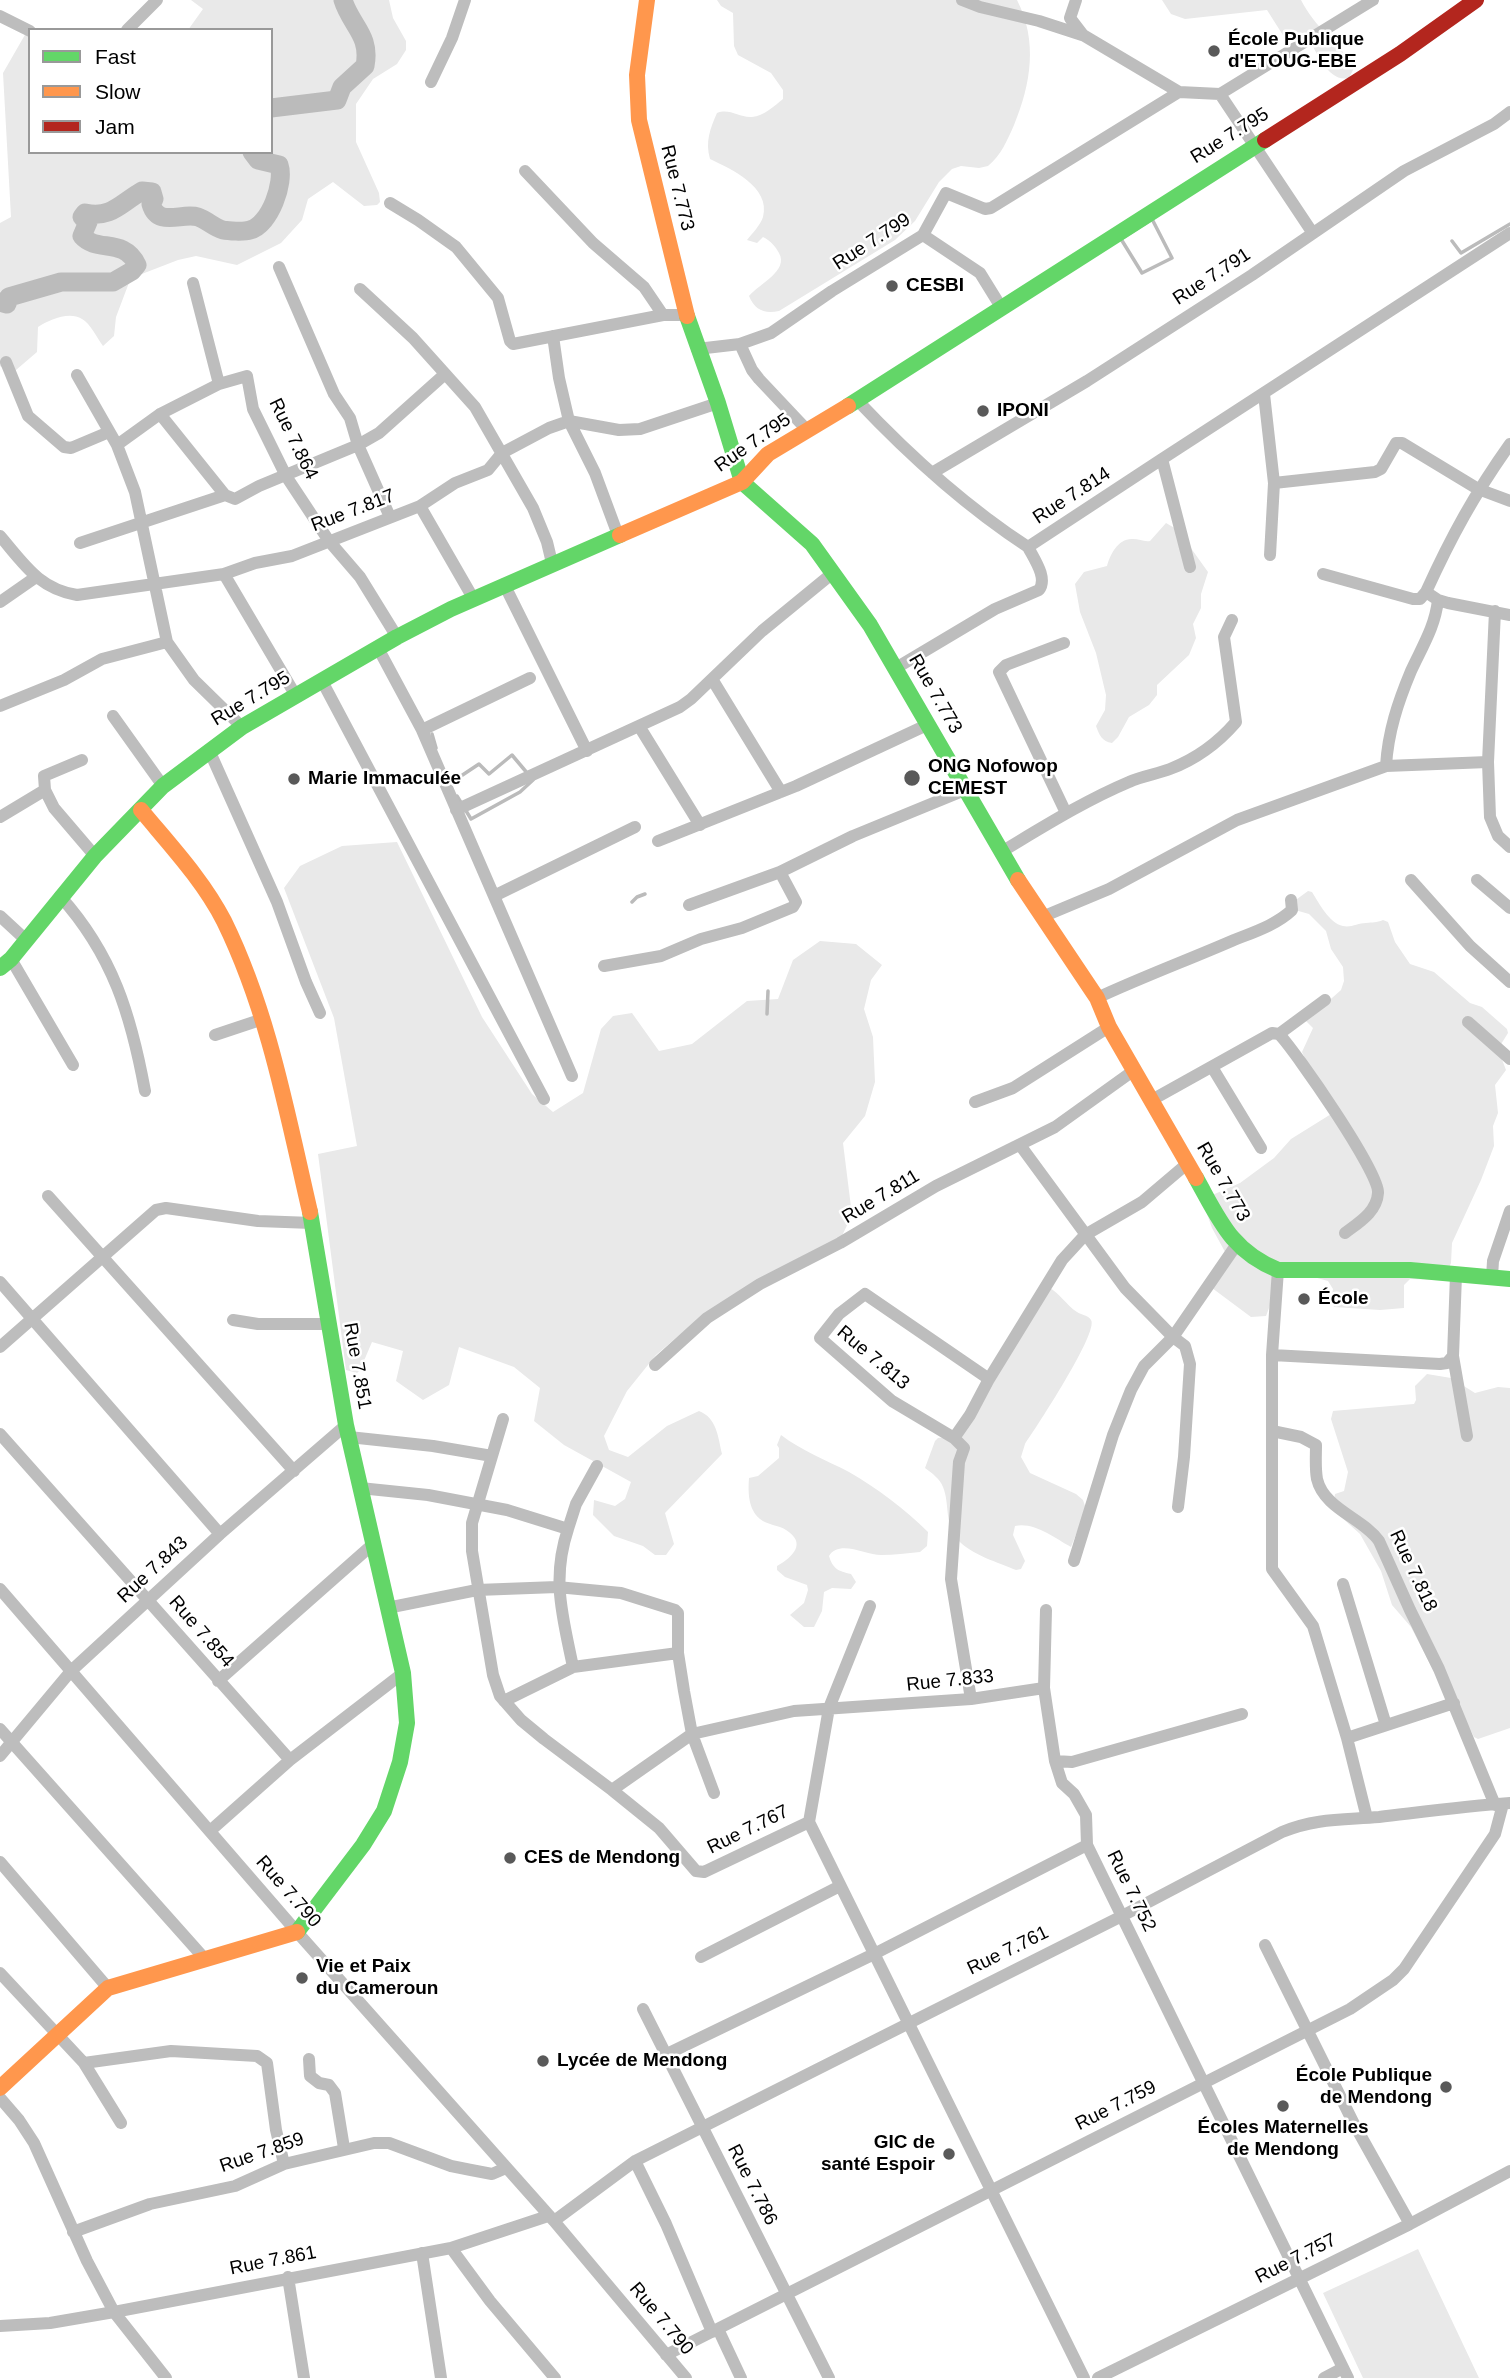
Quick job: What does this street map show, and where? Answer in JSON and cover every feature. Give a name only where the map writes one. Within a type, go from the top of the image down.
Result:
[{"type":"street","points":[[130,28],[157,0]]},
{"type":"street","points":[[431,82],[456,29],[465,0]]},
{"type":"street","name":"Rue 7.773","points":[[647,0],[636,105],[687,315],[742,482],[802,535],[834,572],[870,625],[1001,852],[1097,998],[1133,1071],[1228,1235],[1258,1262],[1278,1270],[1410,1270],[1510,1279]]},
{"type":"street","points":[[962,0],[1083,35],[1179,92],[1220,93],[1373,0]]},
{"type":"street","name":"Rue 7.795","points":[[5,963],[95,856],[163,786],[242,727],[397,637],[474,598],[742,482],[768,454],[1400,54],[1476,0]]},
{"type":"street","points":[[1074,1],[1070,18],[1083,35]]},
{"type":"street","points":[[0,16],[26,28]]},
{"type":"street","name":"Rue 7.799","points":[[697,349],[740,344],[771,333],[832,290],[923,235],[946,193],[985,209],[991,208],[1179,92]]},
{"type":"street","points":[[1220,93],[1312,232]]},
{"type":"street","name":"Rue 7.791","points":[[933,473],[1087,381],[1428,157],[1510,113]]},
{"type":"street","points":[[524,171],[593,243],[643,287],[663,315]]},
{"type":"street","points":[[390,203],[456,247],[498,299],[510,341],[518,343],[663,315],[687,315]]},
{"type":"street","name":"Rue 7.814","points":[[857,400],[933,473],[1002,530],[1027,547],[1510,233]]},
{"type":"street","points":[[923,235],[980,273],[1001,307]]},
{"type":"street","points":[[279,267],[334,394],[350,418],[358,445],[390,517]]},
{"type":"street","points":[[193,283],[219,384]]},
{"type":"street","points":[[360,289],[394,318],[475,407],[538,518],[552,563]]},
{"type":"street","points":[[553,336],[569,421],[595,473],[618,535]]},
{"type":"street","points":[[740,344],[752,370],[807,431]]},
{"type":"street","points":[[6,362],[28,416],[64,447],[71,448],[109,432]]},
{"type":"street","points":[[77,374],[117,445],[135,492],[167,642],[194,680],[242,727]]},
{"type":"street","points":[[160,414],[225,495],[235,499],[259,486],[358,445],[393,422],[445,374]]},
{"type":"street","name":"Rue 7.864","points":[[117,445],[160,414],[219,384],[247,376],[253,409],[286,476],[329,541],[360,577],[397,637]]},
{"type":"street","points":[[1264,394],[1274,483],[1270,555]]},
{"type":"street","points":[[569,421],[629,430],[667,421],[718,403]]},
{"type":"street","name":"Rue 7.817","points":[[0,536],[36,578],[53,589],[77,595],[224,575],[255,563],[292,556],[420,506],[455,483],[488,470],[502,453],[549,428],[569,421]]},
{"type":"street","points":[[1274,483],[1375,472],[1381,469],[1396,443],[1402,443],[1478,489],[1510,500]]},
{"type":"street","points":[[1323,574],[1420,599],[1478,489],[1510,444]]},
{"type":"street","points":[[1162,459],[1190,567]]},
{"type":"street","points":[[80,543],[225,495]]},
{"type":"street","points":[[420,506],[474,598]]},
{"type":"street","points":[[896,668],[995,609],[1039,590],[1042,578],[1027,547]]},
{"type":"street","points":[[456,810],[680,707],[762,631],[834,572]]},
{"type":"street","points":[[224,575],[296,695]]},
{"type":"street","points":[[0,602],[36,578]]},
{"type":"street","points":[[504,584],[587,751]]},
{"type":"street","points":[[1426,592],[1438,600],[1510,615]]},
{"type":"street","points":[[1385,765],[1392,721],[1436,619],[1438,600]]},
{"type":"street","points":[[1495,611],[1488,762],[1490,817],[1498,836],[1510,847]]},
{"type":"street","points":[[1001,852],[1066,813],[1131,780],[1172,768],[1205,751],[1230,729],[1236,722],[1227,673],[1224,636],[1232,620]]},
{"type":"street","points":[[0,706],[64,680],[102,659],[167,642]]},
{"type":"street","points":[[1065,643],[1006,665],[999,672],[1066,813]]},
{"type":"street","points":[[378,648],[422,730],[572,1076]]},
{"type":"street","points":[[422,730],[530,678]]},
{"type":"street","points":[[712,679],[780,792]]},
{"type":"street","points":[[322,681],[544,1099]]},
{"type":"street","points":[[113,716],[163,786]]},
{"type":"street","points":[[658,841],[780,792],[929,724]]},
{"type":"street","points":[[639,726],[700,825]]},
{"type":"street","points":[[209,750],[277,901],[320,1013]]},
{"type":"street","points":[[82,760],[44,776],[45,790],[54,808],[95,856]]},
{"type":"street","points":[[1042,917],[1109,889],[1237,820],[1385,765],[1488,762]]},
{"type":"street","points":[[0,817],[45,790]]},
{"type":"street","points":[[689,905],[780,872],[853,836],[965,790]]},
{"type":"street","name":"Rue 7.851","points":[[141,810],[199,882],[223,920],[257,999],[312,1223],[347,1431],[403,1673],[407,1723],[400,1762],[384,1811],[363,1846],[297,1932]]},
{"type":"street","points":[[494,896],[635,827]]},
{"type":"street","points":[[604,966],[661,956],[793,907],[796,902],[780,872]]},
{"type":"street","points":[[1411,880],[1471,946],[1510,982]]},
{"type":"street","points":[[1477,880],[1510,908]]},
{"type":"street","points":[[60,896],[95,942],[114,976],[135,1039],[145,1091]]},
{"type":"street","points":[[1097,998],[1272,924],[1292,910],[1291,900]]},
{"type":"street","points":[[0,916],[26,940]]},
{"type":"street","points":[[5,963],[73,1065]]},
{"type":"street","points":[[1150,1101],[1272,1033],[1279,1034],[1325,1000]]},
{"type":"street","points":[[215,1035],[263,1019]]},
{"type":"street","points":[[1468,1022],[1510,1059]]},
{"type":"street","points":[[975,1102],[1013,1088],[1109,1027]]},
{"type":"street","points":[[1279,1034],[1348,1132],[1376,1180],[1379,1193],[1374,1206],[1345,1233]]},
{"type":"street","points":[[1212,1067],[1261,1148]]},
{"type":"street","name":"Rue 7.811","points":[[655,1365],[707,1318],[760,1284],[840,1243],[936,1186],[1062,1122],[1133,1071]]},
{"type":"street","points":[[1020,1145],[1125,1288],[1173,1338],[1185,1346],[1190,1364],[1178,1507]]},
{"type":"street","points":[[971,1699],[951,1579],[959,1462],[964,1448],[954,1438],[1062,1260],[1085,1235],[1142,1202],[1188,1163]]},
{"type":"street","points":[[48,1196],[294,1471]]},
{"type":"street","points":[[0,1347],[156,1210],[166,1208],[258,1221],[312,1223]]},
{"type":"street","points":[[1492,1277],[1493,1261],[1510,1211]]},
{"type":"street","points":[[1074,1561],[1113,1435],[1131,1390],[1144,1366],[1173,1338],[1237,1244]]},
{"type":"street","points":[[1278,1270],[1272,1355],[1272,1569],[1313,1626],[1347,1738],[1367,1818]]},
{"type":"street","points":[[1456,1275],[1453,1356],[1466,1436]]},
{"type":"street","points":[[0,1282],[220,1534]]},
{"type":"street","name":"Rue 7.813","points":[[954,1438],[892,1401],[820,1338],[839,1314],[865,1294],[989,1380]]},
{"type":"street","points":[[233,1320],[258,1324],[328,1324]]},
{"type":"street","points":[[1272,1355],[1440,1364],[1447,1363],[1453,1356]]},
{"type":"street","name":"Rue 7.767","points":[[503,1419],[476,1504],[472,1523],[472,1551],[494,1675],[504,1701],[544,1739],[659,1828],[696,1871],[704,1872],[809,1822],[1084,2378]]},
{"type":"street","points":[[347,1431],[492,1456]]},
{"type":"street","name":"Rue 7.843","points":[[0,1756],[71,1671],[220,1534],[294,1471],[347,1431]]},
{"type":"street","name":"Rue 7.818","points":[[1272,1432],[1301,1437],[1316,1445],[1317,1480],[1321,1487],[1332,1502],[1373,1531],[1503,1804]]},
{"type":"street","name":"Rue 7.854","points":[[0,1434],[290,1760]]},
{"type":"street","points":[[573,1667],[558,1587],[563,1544],[576,1504],[597,1466]]},
{"type":"street","points":[[360,1488],[428,1495],[507,1510],[568,1529]]},
{"type":"street","points":[[218,1681],[372,1545]]},
{"type":"street","points":[[1343,1584],[1386,1725]]},
{"type":"street","points":[[387,1608],[477,1590],[558,1587],[621,1593],[677,1611],[678,1653],[692,1734],[714,1793]]},
{"type":"street","name":"Rue 7.790","points":[[0,1588],[297,1932],[551,2219],[686,2378]]},
{"type":"street","points":[[809,1822],[829,1708],[870,1606]]},
{"type":"street","points":[[1046,1610],[1044,1688],[1055,1761],[1062,1783],[1074,1794],[1086,1815],[1087,1845]]},
{"type":"street","points":[[504,1701],[573,1667],[678,1653]]},
{"type":"street","points":[[210,1831],[290,1760],[403,1673]]},
{"type":"street","name":"Rue 7.833","points":[[612,1790],[692,1734],[794,1711],[971,1699],[1044,1688]]},
{"type":"street","points":[[1347,1738],[1454,1703]]},
{"type":"street","points":[[1055,1761],[1082,1760],[1242,1714]]},
{"type":"street","points":[[0,1729],[204,1958]]},
{"type":"street","name":"Rue 7.761","points":[[551,2219],[635,2161],[701,2126],[1122,1916],[1245,1850],[1304,1823],[1331,1818],[1367,1818],[1503,1804]]},
{"type":"street","name":"Rue 7.759","points":[[667,2355],[1350,2009],[1393,1980],[1404,1969],[1495,1834],[1503,1804]]},
{"type":"street","name":"Rue 7.752","points":[[665,2055],[874,1954],[1087,1845],[1346,2373]]},
{"type":"street","points":[[0,1862],[108,1988]]},
{"type":"street","points":[[701,1957],[841,1886]]},
{"type":"street","points":[[0,2088],[108,1988],[297,1932]]},
{"type":"street","points":[[1265,1945],[1353,2122],[1410,2224]]},
{"type":"street","points":[[0,1973],[84,2063],[121,2123]]},
{"type":"street","name":"Rue 7.786","points":[[643,2009],[829,2378]]},
{"type":"street","points":[[84,2063],[171,2051],[260,2057],[267,2063],[276,2130],[284,2164]]},
{"type":"street","points":[[309,2059],[310,2076],[329,2085],[335,2093],[344,2148]]},
{"type":"street","points":[[0,2098],[34,2143],[73,2232],[114,2312],[166,2378]]},
{"type":"street","name":"Rue 7.859","points":[[73,2232],[150,2204],[235,2186],[284,2164],[374,2143],[389,2143],[451,2166],[492,2174],[506,2168]]},
{"type":"street","points":[[635,2161],[715,2330],[741,2378]]},
{"type":"street","name":"Rue 7.757","points":[[1098,2378],[1509,2174]]},
{"type":"street","name":"Rue 7.861","points":[[0,2326],[50,2323],[114,2312],[451,2248],[551,2219]]},
{"type":"street","points":[[451,2248],[490,2301],[555,2378]]},
{"type":"street","points":[[422,2253],[441,2378]]},
{"type":"street","points":[[288,2277],[304,2378]]},
{"type":"street","points":[[1324,2378],[1346,2373]]},
{"type":"shaded area","points":[[191,0],[389,0],[393,18],[406,41],[406,50],[397,64],[373,79],[356,104],[356,142],[379,193],[380,202],[377,205],[364,206],[333,182],[308,199],[302,220],[281,243],[237,265],[196,256],[134,277],[130,280],[116,317],[114,336],[103,346],[91,327],[82,319],[59,317],[38,327],[37,352],[16,370],[7,371],[0,366],[0,223],[11,217],[3,73],[26,33],[28,34],[28,154],[273,154],[273,28],[189,28],[203,9]]},
{"type":"shaded area","points":[[717,0],[1017,0],[1024,15],[1030,47],[1028,78],[1020,110],[993,162],[979,168],[961,166],[952,169],[939,182],[915,221],[895,240],[779,311],[761,310],[749,296],[777,271],[781,260],[779,253],[763,237],[757,243],[747,240],[763,217],[761,197],[747,180],[710,159],[708,141],[717,113],[726,112],[747,117],[761,115],[783,99],[783,90],[771,73],[738,55],[734,46],[733,13],[721,6]]},
{"type":"shaded area","points":[[1162,0],[1301,0],[1319,26],[1355,66],[1349,78],[1336,76],[1325,66],[1305,37],[1286,40],[1267,10],[1185,19],[1171,14]]},
{"type":"shaded area","points":[[1166,523],[1178,530],[1208,572],[1201,594],[1201,608],[1193,624],[1196,638],[1189,655],[1157,685],[1157,695],[1149,705],[1129,717],[1112,743],[1101,737],[1096,726],[1105,710],[1106,695],[1096,653],[1080,612],[1075,584],[1084,572],[1107,566],[1113,552],[1123,541],[1150,541]]},
{"type":"shaded area","points":[[397,842],[482,1017],[532,1094],[553,1112],[583,1093],[601,1029],[613,1016],[632,1013],[659,1051],[692,1044],[747,1001],[778,999],[793,960],[820,941],[856,944],[882,965],[871,980],[864,1009],[873,1037],[875,1082],[865,1116],[843,1143],[852,1215],[839,1242],[684,1331],[656,1355],[627,1391],[604,1436],[609,1450],[628,1457],[667,1426],[699,1411],[713,1423],[722,1454],[665,1513],[674,1544],[666,1555],[655,1555],[643,1546],[614,1536],[593,1515],[594,1500],[615,1506],[625,1499],[631,1482],[564,1445],[534,1421],[540,1388],[514,1367],[459,1347],[449,1385],[423,1400],[396,1381],[403,1351],[372,1342],[360,1370],[357,1373],[346,1370],[318,1154],[357,1146],[334,1018],[284,888],[300,866],[342,846]]},
{"type":"shaded area","points":[[1308,891],[1312,892],[1333,921],[1343,926],[1383,920],[1388,922],[1395,942],[1410,964],[1434,972],[1470,1003],[1482,1007],[1507,1029],[1508,1033],[1498,1049],[1506,1070],[1495,1085],[1498,1113],[1493,1126],[1494,1146],[1452,1243],[1451,1263],[1444,1280],[1410,1279],[1404,1285],[1404,1308],[1380,1310],[1334,1307],[1331,1299],[1333,1289],[1328,1281],[1310,1276],[1281,1276],[1266,1316],[1251,1317],[1212,1288],[1230,1261],[1212,1228],[1203,1203],[1210,1196],[1240,1183],[1274,1158],[1291,1139],[1336,1111],[1316,1082],[1302,1052],[1313,1028],[1306,1021],[1341,990],[1344,981],[1343,967],[1331,949],[1326,931],[1309,914],[1295,910],[1293,902]]},
{"type":"shaded area","points":[[1048,1287],[1073,1309],[1090,1318],[1091,1328],[1077,1360],[1025,1444],[1021,1457],[1030,1473],[1076,1494],[1083,1500],[1086,1509],[1071,1547],[1030,1526],[1015,1526],[1013,1535],[1025,1561],[1021,1569],[1016,1570],[977,1554],[958,1540],[949,1521],[943,1487],[925,1468],[935,1441],[947,1437],[969,1417]]},
{"type":"shaded area","points":[[1427,1374],[1451,1378],[1475,1393],[1498,1387],[1510,1388],[1510,1728],[1478,1739],[1474,1737],[1456,1701],[1443,1689],[1411,1627],[1392,1605],[1381,1571],[1360,1534],[1340,1516],[1334,1499],[1335,1494],[1344,1491],[1348,1472],[1331,1419],[1333,1411],[1414,1404],[1415,1386]]},
{"type":"shaded area","points":[[781,1435],[870,1485],[928,1532],[927,1546],[920,1552],[881,1555],[846,1548],[833,1551],[829,1556],[834,1567],[851,1574],[856,1582],[851,1589],[832,1588],[824,1592],[822,1611],[814,1627],[804,1627],[790,1615],[804,1603],[807,1585],[785,1577],[777,1570],[777,1566],[795,1550],[796,1540],[783,1528],[760,1519],[750,1500],[749,1478],[758,1476],[779,1458],[777,1445]]},
{"type":"shaded area","points":[[1418,2249],[1479,2378],[1363,2378],[1323,2293]]},
{"type":"waterway","points":[[273,108],[337,100],[342,87],[365,66],[363,38],[343,0]]},
{"type":"waterway","points":[[0,302],[7,304],[9,297],[61,282],[113,282],[132,271],[137,265],[125,251],[95,244],[82,236],[88,222],[82,217],[85,213],[109,212],[142,191],[152,192],[154,199],[151,204],[154,211],[165,217],[198,217],[228,231],[247,231],[257,226],[270,212],[278,192],[280,172],[279,165],[258,160],[254,154]]},
{"type":"waterway","points":[[1152,219],[1172,258],[1142,273],[1121,239],[1152,219]]},
{"type":"waterway","points":[[1452,241],[1461,253],[1510,224]]},
{"type":"waterway","points":[[432,734],[436,748]]},
{"type":"waterway","points":[[449,784],[479,764],[489,774],[512,755],[533,780],[520,792],[471,819],[457,796]]},
{"type":"waterway","points":[[632,902],[645,894]]},
{"type":"waterway","points":[[767,1014],[768,991]]},
{"type":"traffic: fast","points":[[848,406],[1265,140]]},
{"type":"traffic: fast","points":[[687,316],[742,482],[812,544],[870,625],[1018,880]]},
{"type":"traffic: fast","points":[[0,968],[11,959],[95,856],[163,786],[242,727],[397,637],[451,609],[620,535]]},
{"type":"traffic: fast","points":[[1196,1178],[1220,1220],[1237,1243],[1262,1262],[1278,1270],[1410,1270],[1510,1279]]},
{"type":"traffic: fast","points":[[297,1932],[363,1845],[384,1811],[400,1762],[407,1723],[403,1673],[346,1425],[310,1212]]},
{"type":"traffic: slow","points":[[647,0],[637,75],[639,120],[687,316]]},
{"type":"traffic: slow","points":[[620,535],[742,482],[768,454],[848,406]]},
{"type":"traffic: slow","points":[[141,810],[206,891],[240,956],[265,1027],[310,1212]]},
{"type":"traffic: slow","points":[[1018,880],[1097,998],[1109,1027],[1196,1178]]},
{"type":"traffic: slow","points":[[0,2088],[108,1988],[297,1932]]},
{"type":"traffic: jam","points":[[1265,140],[1400,54],[1476,0]]},
{"type":"place","name":"École Publique d'ETOUG-EBE","points":[[1214,51]]},
{"type":"place","name":"CESBI","points":[[892,286]]},
{"type":"place","name":"IPONI","points":[[983,411]]},
{"type":"place","name":"ONG Nofowop CEMEST","points":[[912,778]]},
{"type":"place","name":"Marie Immaculée","points":[[294,779]]},
{"type":"place","name":"École","points":[[1304,1299]]},
{"type":"place","name":"CES de Mendong","points":[[510,1858]]},
{"type":"place","name":"Vie et Paix du Cameroun","points":[[302,1978]]},
{"type":"place","name":"Lycée de Mendong","points":[[543,2061]]},
{"type":"place","name":"École Publique de Mendong","points":[[1446,2087]]},
{"type":"place","name":"Écoles Maternelles de Mendong","points":[[1283,2106]]},
{"type":"place","name":"GIC de santé Espoir","points":[[949,2154]]}]
